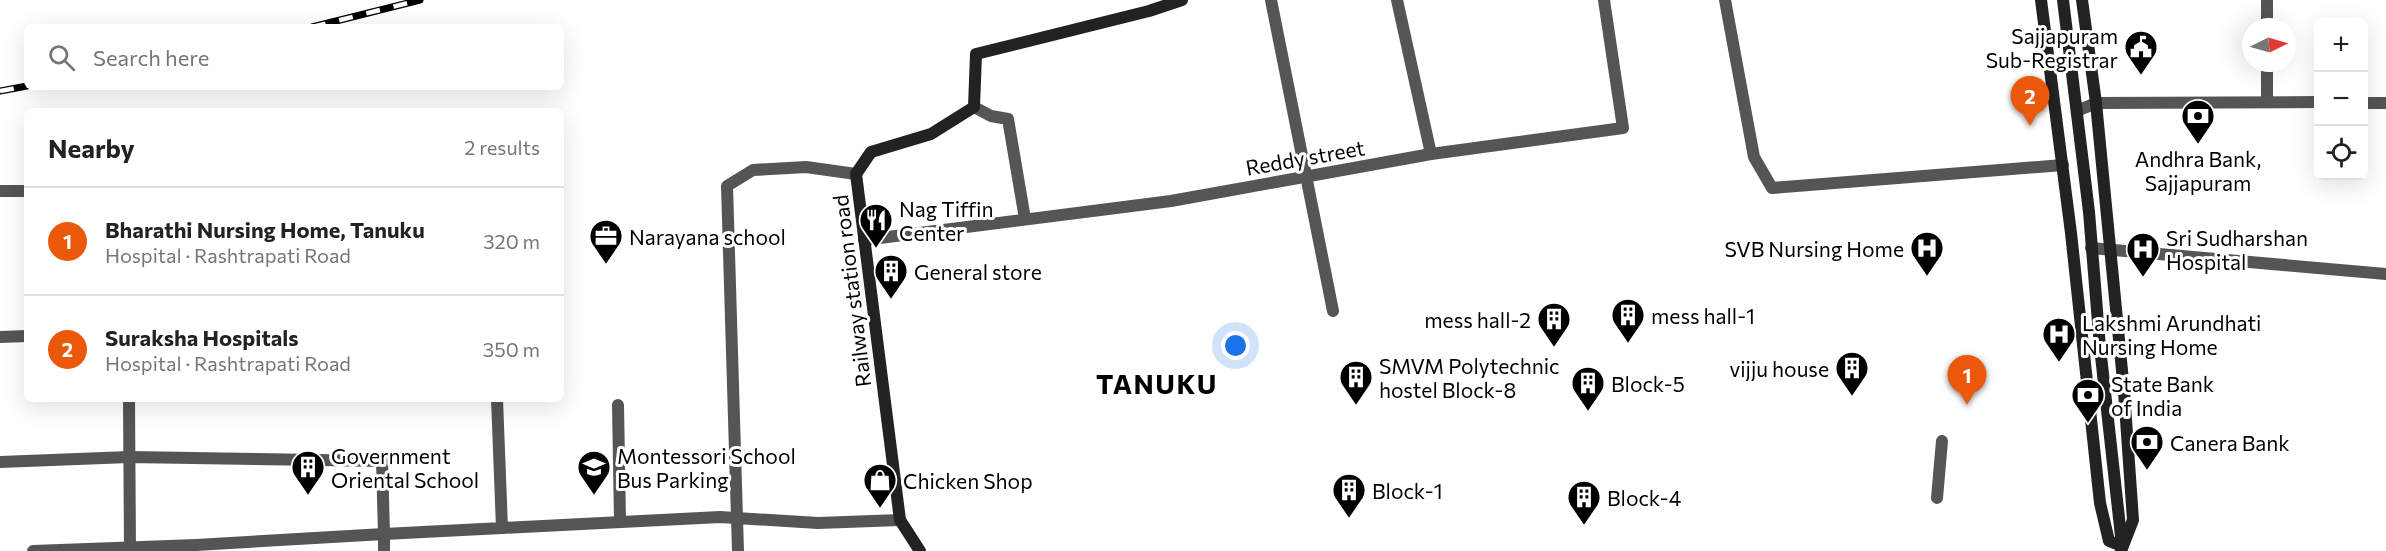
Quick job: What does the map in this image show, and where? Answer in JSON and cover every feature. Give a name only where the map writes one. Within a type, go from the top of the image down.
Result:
[{"type":"street","points":[[1025,219],[1008,119],[991,116],[974,107],[976,54],[1149,11],[1182,0]]},
{"type":"street","points":[[1270,0],[1333,310]]},
{"type":"street","points":[[1397,0],[1431,154]]},
{"type":"street","name":"Reddy street","points":[[864,240],[1171,201],[1431,154],[1623,128],[1604,0]]},
{"type":"street","points":[[1725,0],[1754,157],[1772,188],[2063,165]]},
{"type":"street","points":[[2041,0],[2063,165],[2100,503],[2109,542],[2123,549]]},
{"type":"street","points":[[2062,0],[2077,111],[2101,359],[2123,549]]},
{"type":"street","points":[[2082,0],[2096,103],[2124,391],[2133,520],[2123,549]]},
{"type":"street","points":[[2267,0],[2267,18]]},
{"type":"street","points":[[2267,72],[2267,102]]},
{"type":"street","points":[[2077,111],[2096,103],[2314,102]]},
{"type":"street","points":[[2368,103],[2386,103]]},
{"type":"street","name":"Railway station road","points":[[920,551],[900,520],[856,174],[871,152],[931,134],[974,107]]},
{"type":"street","points":[[738,551],[727,186],[753,170],[806,167],[856,174]]},
{"type":"street","points":[[0,191],[24,191]]},
{"type":"street","points":[[2091,248],[2386,274]]},
{"type":"street","points":[[0,336],[24,336]]},
{"type":"street","points":[[129,402],[130,549]]},
{"type":"street","points":[[497,402],[502,528]]},
{"type":"street","points":[[618,405],[620,522]]},
{"type":"street","points":[[1936,498],[1942,441]]},
{"type":"street","points":[[0,462],[129,457],[382,461],[384,551]]},
{"type":"street","points":[[33,551],[130,549],[720,517],[818,523],[900,520]]},
{"type":"railway","points":[[324,24],[420,0]]},
{"type":"railway","points":[[0,91],[24,87]]},
{"type":"place","name":"Sajjapuram Sub-Registrar","points":[[2141,76]]},
{"type":"place","name":"Suraksha Hospitals","points":[[2030,126]]},
{"type":"place","name":"Andhra Bank, Sajjapuram","points":[[2198,145]]},
{"type":"place","name":"Nag Tiffin Center","points":[[876,249]]},
{"type":"place","name":"Narayana school","points":[[606,265]]},
{"type":"place","name":"SVB Nursing Home","points":[[1927,277]]},
{"type":"place","name":"Sri Sudharshan Hospital","points":[[2143,278]]},
{"type":"place","name":"General store","points":[[891,300]]},
{"type":"place","name":"mess hall-1","points":[[1628,344]]},
{"type":"place","name":"mess hall-2","points":[[1554,348]]},
{"type":"place","name":"Lakshmi Arundhati Nursing Home","points":[[2059,363]]},
{"type":"place","name":"vijju house","points":[[1852,397]]},
{"type":"place","name":"Bharathi Nursing Home, Tanuku","points":[[1967,405]]},
{"type":"place","name":"SMVM Polytechnic hostel Block-8","points":[[1356,406]]},
{"type":"place","name":"Block-5","points":[[1588,412]]},
{"type":"place","name":"State Bank of India","points":[[2088,424]]},
{"type":"place","name":"Canera Bank","points":[[2147,471]]},
{"type":"place","name":"Government Oriental School","points":[[308,496]]},
{"type":"place","name":"Montessori School Bus Parking","points":[[594,496]]},
{"type":"place","name":"Chicken Shop","points":[[880,509]]},
{"type":"place","name":"Block-1","points":[[1349,519]]},
{"type":"place","name":"Block-4","points":[[1584,526]]},
{"type":"district","name":"TANUKU","points":[[1157,383]]}]
